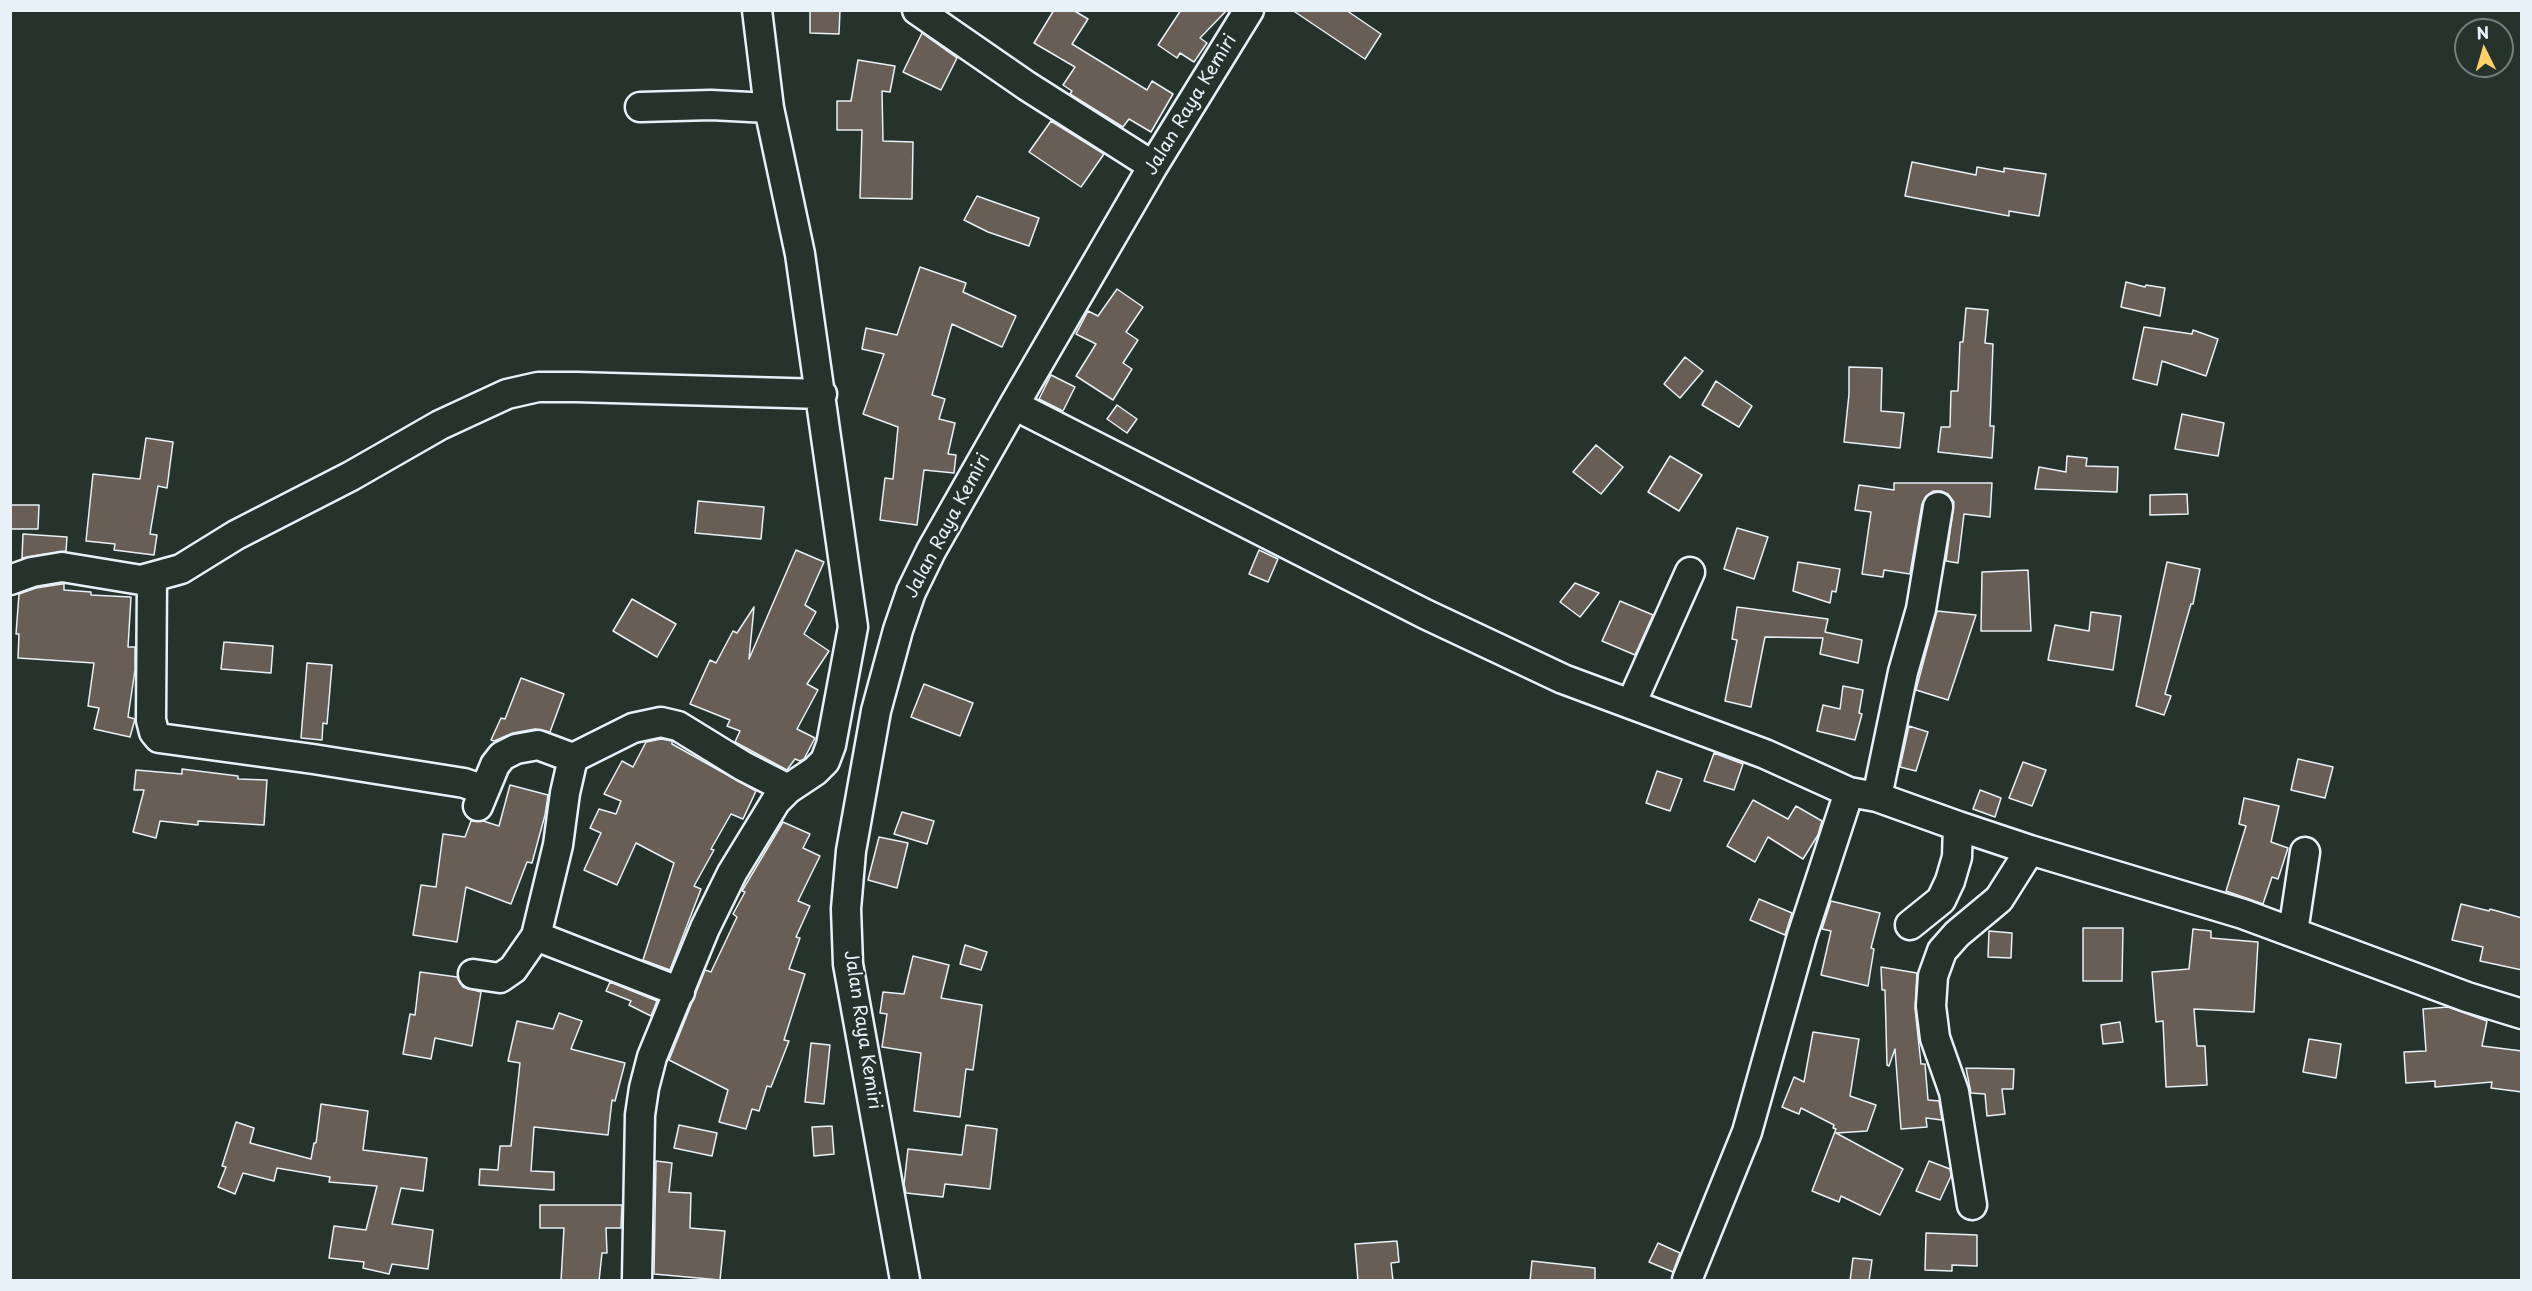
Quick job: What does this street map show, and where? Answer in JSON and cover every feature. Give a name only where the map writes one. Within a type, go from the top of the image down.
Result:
[{"type":"street","points":[[637,1281],[640,1115],[652,1057],[719,898],[776,801],[788,789],[815,771],[825,760],[872,628],[822,394],[800,254],[769,108],[757,10]]},
{"type":"street","points":[[917,10],[1027,86],[1153,166]]},
{"type":"street","name":"Jalan Raya Kemiri","points":[[905,1281],[848,964],[846,909],[851,851],[876,711],[872,628],[911,592],[931,551],[1014,405],[1153,166],[1248,10]]},
{"type":"street","points":[[640,107],[711,105],[769,108]]},
{"type":"street","points":[[10,580],[32,572],[62,567],[141,580],[182,569],[236,535],[351,476],[440,425],[507,394],[538,387],[576,387],[822,394]]},
{"type":"street","points":[[1014,405],[1425,614],[1563,679],[1765,754],[1849,792],[1877,797],[2030,850],[2294,932],[2467,997],[2522,1014]]},
{"type":"street","points":[[1877,797],[1903,672],[1921,609],[1938,507]]},
{"type":"street","points":[[1631,704],[1690,572]]},
{"type":"street","points":[[153,577],[151,720],[154,732],[159,738],[464,783],[481,798],[495,765],[502,756],[516,749],[538,745],[573,758],[633,728],[661,722],[678,726],[743,766],[788,789]]},
{"type":"street","points":[[473,974],[500,978],[513,969],[536,936],[558,845],[565,793],[573,758]]},
{"type":"street","points":[[1688,1281],[1747,1132],[1802,936],[1849,792]]},
{"type":"street","points":[[1910,925],[1941,900],[1950,881],[1957,856],[1958,826]]},
{"type":"street","points":[[1972,1205],[1954,1092],[1935,1038],[1931,1006],[1933,976],[1942,951],[1957,934],[2000,899],[2030,850]]},
{"type":"street","points":[[2294,932],[2305,852]]},
{"type":"street","points":[[536,936],[680,992]]},
{"type":"building","points":[[810,10],[840,10],[839,34],[810,33]]},
{"type":"building","points":[[1054,10],[1073,10],[1088,19],[1072,44],[1147,90],[1152,81],[1173,94],[1151,132],[1129,119],[1123,127],[1070,94],[1072,91],[1063,85],[1075,67],[1034,43]]},
{"type":"building","points":[[1181,10],[1227,10],[1200,38],[1207,43],[1194,62],[1180,53],[1177,58],[1158,45]]},
{"type":"building","points":[[1292,10],[1346,10],[1381,34],[1365,59]]},
{"type":"building","points":[[922,33],[957,58],[941,90],[903,72]]},
{"type":"building","points":[[858,60],[895,66],[890,92],[882,91],[883,141],[913,142],[912,199],[860,198],[862,130],[837,130],[837,101],[851,101]]},
{"type":"building","points":[[1051,121],[1104,154],[1081,187],[1029,152]]},
{"type":"building","points":[[1912,162],[1976,175],[1977,167],[2004,172],[2004,168],[2046,174],[2039,216],[2009,211],[2009,216],[1905,196]]},
{"type":"building","points":[[977,196],[1039,218],[1029,246],[988,232],[964,220]]},
{"type":"building","points":[[920,267],[966,283],[963,292],[1016,316],[1002,347],[952,324],[932,395],[945,399],[939,419],[955,423],[948,454],[956,455],[954,473],[924,470],[917,525],[880,520],[885,478],[893,479],[898,427],[863,414],[884,354],[862,349],[866,328],[897,335]]},
{"type":"building","points":[[2126,282],[2145,287],[2146,285],[2165,288],[2160,316],[2121,307]]},
{"type":"building","points":[[1117,289],[1143,307],[1126,332],[1138,340],[1123,363],[1132,369],[1113,400],[1076,376],[1096,344],[1076,334],[1088,311],[1098,316]]},
{"type":"building","points":[[1966,308],[1988,310],[1985,343],[1993,344],[1990,426],[1994,426],[1992,458],[1938,452],[1941,427],[1950,427],[1951,391],[1958,391],[1960,342],[1963,342]]},
{"type":"building","points":[[2144,327],[2192,334],[2193,330],[2218,339],[2206,376],[2162,361],[2157,385],[2133,379]]},
{"type":"building","points":[[1685,357],[1703,371],[1680,398],[1664,384]]},
{"type":"building","points":[[1849,367],[1882,368],[1881,411],[1904,413],[1900,448],[1844,442]]},
{"type":"building","points":[[1051,375],[1075,387],[1063,411],[1039,399]]},
{"type":"building","points":[[1716,381],[1752,406],[1739,427],[1702,405]]},
{"type":"building","points":[[1117,405],[1137,419],[1127,433],[1107,419]]},
{"type":"building","points":[[2182,414],[2224,423],[2218,456],[2175,449]]},
{"type":"building","points":[[146,438],[173,442],[167,488],[158,486],[150,534],[157,535],[154,555],[114,550],[115,544],[86,541],[93,474],[140,479]]},
{"type":"building","points":[[1596,445],[1623,467],[1601,494],[1573,472]]},
{"type":"building","points":[[1670,456],[1702,475],[1679,511],[1648,492]]},
{"type":"building","points":[[2067,456],[2087,458],[2086,466],[2118,467],[2117,492],[2035,489],[2039,467],[2066,472]]},
{"type":"building","points":[[1894,483],[1992,483],[1990,517],[1964,514],[1958,563],[1946,561],[1954,502],[1948,494],[1933,491],[1926,496],[1922,504],[1910,574],[1884,570],[1883,577],[1862,574],[1871,512],[1855,510],[1859,485],[1894,490]]},
{"type":"building","points":[[2187,494],[2188,514],[2150,515],[2150,495]]},
{"type":"building","points":[[698,501],[764,507],[761,539],[695,533]]},
{"type":"building","points":[[10,505],[39,505],[38,529],[10,529]]},
{"type":"building","points":[[1737,528],[1768,537],[1754,579],[1724,569]]},
{"type":"building","points":[[23,534],[67,537],[66,551],[22,558]]},
{"type":"building","points":[[796,550],[824,562],[805,605],[816,612],[804,634],[829,651],[807,684],[818,690],[797,729],[815,738],[804,759],[800,761],[795,759],[787,770],[735,742],[740,731],[727,726],[730,720],[690,704],[710,660],[716,663],[733,631],[737,633],[754,607],[749,659]]},
{"type":"building","points":[[1259,550],[1278,559],[1268,582],[1249,574]]},
{"type":"building","points":[[1798,562],[1840,569],[1836,592],[1832,591],[1830,603],[1793,591]]},
{"type":"building","points":[[2167,562],[2200,569],[2193,604],[2191,604],[2165,694],[2171,696],[2164,715],[2136,706]]},
{"type":"building","points":[[2028,570],[2031,631],[1981,631],[1982,572]]},
{"type":"building","points":[[1575,583],[1599,593],[1580,617],[1560,602]]},
{"type":"building","points":[[64,584],[64,590],[91,592],[91,595],[131,597],[128,647],[135,647],[135,670],[128,717],[135,719],[130,737],[94,729],[99,708],[88,706],[94,663],[18,658],[19,634],[16,634],[19,594],[36,588]]},
{"type":"building","points":[[632,599],[676,624],[657,657],[613,631]]},
{"type":"building","points":[[1620,601],[1653,615],[1635,655],[1602,641]]},
{"type":"building","points":[[1737,607],[1828,619],[1825,632],[1862,640],[1858,663],[1820,654],[1823,638],[1765,637],[1751,707],[1725,701],[1737,640],[1732,639]]},
{"type":"building","points":[[1937,611],[1976,615],[1948,700],[1916,690]]},
{"type":"building","points":[[2091,612],[2121,616],[2113,670],[2048,660],[2055,625],[2089,631]]},
{"type":"building","points":[[224,642],[273,646],[271,673],[221,669]]},
{"type":"building","points":[[307,663],[332,665],[327,724],[323,723],[322,740],[301,738]]},
{"type":"building","points":[[521,678],[564,694],[550,732],[535,729],[491,740],[501,718],[505,719]]},
{"type":"building","points":[[924,684],[973,703],[960,736],[911,717]]},
{"type":"building","points":[[1843,686],[1863,690],[1859,713],[1862,714],[1855,740],[1817,731],[1823,705],[1840,709]]},
{"type":"building","points":[[1909,726],[1928,732],[1916,771],[1900,767]]},
{"type":"building","points":[[661,739],[672,741],[672,744],[756,791],[743,819],[731,814],[711,849],[714,850],[694,886],[701,889],[670,970],[643,960],[674,863],[636,843],[617,885],[584,870],[601,833],[590,828],[599,809],[616,814],[621,801],[604,794],[622,761],[633,767],[646,742]]},
{"type":"building","points":[[1714,753],[1743,764],[1734,790],[1704,781]]},
{"type":"building","points":[[2298,759],[2333,767],[2325,798],[2291,790]]},
{"type":"building","points":[[2023,762],[2046,770],[2032,806],[2009,798]]},
{"type":"building","points":[[182,769],[238,776],[238,779],[267,780],[264,825],[198,821],[198,825],[160,821],[156,838],[133,832],[144,790],[134,790],[136,770],[182,774]]},
{"type":"building","points":[[1657,771],[1682,779],[1670,811],[1646,803]]},
{"type":"building","points":[[510,785],[548,795],[532,863],[527,862],[511,904],[466,887],[457,942],[413,935],[421,885],[436,887],[443,834],[465,837],[471,821],[483,821],[499,826]]},
{"type":"building","points":[[1980,790],[2001,798],[1995,817],[1973,809]]},
{"type":"building","points":[[2244,798],[2279,806],[2271,842],[2288,848],[2278,879],[2272,877],[2263,904],[2226,891],[2246,826],[2239,824]]},
{"type":"building","points":[[1753,800],[1788,819],[1796,806],[1822,821],[1818,835],[1803,859],[1768,837],[1755,862],[1727,846]]},
{"type":"building","points":[[902,812],[934,821],[927,844],[894,834]]},
{"type":"building","points":[[783,822],[810,834],[803,848],[820,856],[798,901],[810,906],[796,937],[800,938],[789,969],[805,974],[784,1040],[789,1041],[771,1087],[767,1086],[759,1111],[752,1109],[746,1129],[719,1122],[728,1090],[669,1060],[705,970],[711,972],[737,917],[733,914],[745,892],[742,891]]},
{"type":"building","points":[[879,837],[908,843],[897,888],[868,880]]},
{"type":"building","points":[[1759,899],[1792,913],[1785,935],[1750,920]]},
{"type":"building","points":[[1831,901],[1880,913],[1871,948],[1874,949],[1868,986],[1821,975],[1831,931],[1822,929]]},
{"type":"building","points":[[2461,904],[2522,918],[2522,970],[2480,961],[2483,947],[2452,940]]},
{"type":"building","points":[[2083,928],[2123,928],[2122,981],[2083,981]]},
{"type":"building","points":[[2193,929],[2211,931],[2211,938],[2258,942],[2254,1012],[2194,1009],[2197,1046],[2205,1046],[2207,1085],[2166,1087],[2163,1021],[2156,1022],[2152,972],[2189,969]]},
{"type":"building","points":[[1989,931],[2012,933],[2011,958],[1988,957]]},
{"type":"building","points":[[965,945],[987,952],[981,970],[960,964]]},
{"type":"building","points":[[913,956],[949,965],[941,998],[982,1005],[973,1070],[966,1069],[960,1117],[914,1111],[921,1053],[882,1047],[887,1014],[880,1013],[883,992],[904,994]]},
{"type":"building","points":[[1881,967],[1917,973],[1915,1008],[1921,1064],[1925,1064],[1928,1100],[1939,1101],[1942,1120],[1926,1118],[1927,1127],[1901,1129],[1895,1049],[1889,1066],[1887,1065],[1885,990],[1882,990]]},
{"type":"building","points":[[420,972],[457,977],[463,987],[481,992],[472,1046],[435,1038],[431,1059],[403,1054],[410,1014],[415,1015]]},
{"type":"building","points":[[610,982],[657,1001],[651,1016],[629,1005],[631,1001],[606,991]]},
{"type":"building","points":[[2448,1007],[2487,1021],[2482,1046],[2522,1051],[2522,1092],[2491,1088],[2492,1082],[2435,1087],[2435,1081],[2406,1083],[2404,1052],[2426,1051],[2423,1009]]},
{"type":"building","points":[[559,1013],[582,1021],[571,1049],[625,1063],[615,1101],[612,1100],[608,1135],[534,1127],[531,1171],[554,1172],[554,1190],[479,1185],[480,1169],[498,1170],[500,1146],[511,1146],[520,1063],[508,1061],[517,1021],[553,1029]]},
{"type":"building","points":[[2120,1022],[2123,1042],[2103,1044],[2101,1025]]},
{"type":"building","points":[[1813,1032],[1859,1039],[1850,1096],[1876,1105],[1867,1131],[1836,1133],[1903,1169],[1880,1215],[1841,1196],[1839,1202],[1812,1191],[1836,1129],[1833,1128],[1834,1125],[1801,1108],[1799,1114],[1782,1107],[1794,1077],[1804,1082]]},
{"type":"building","points":[[2309,1039],[2341,1044],[2336,1078],[2303,1072]]},
{"type":"building","points":[[811,1043],[830,1045],[824,1104],[805,1102]]},
{"type":"building","points":[[1966,1068],[2014,1069],[2013,1089],[2002,1089],[2005,1114],[1987,1116],[1985,1094],[1971,1093]]},
{"type":"building","points":[[321,1104],[368,1111],[363,1150],[427,1158],[423,1191],[401,1188],[392,1224],[433,1230],[428,1269],[392,1264],[389,1274],[363,1268],[364,1262],[329,1258],[334,1226],[366,1230],[377,1186],[329,1182],[330,1177],[277,1168],[274,1181],[243,1173],[235,1194],[218,1187],[226,1167],[222,1166],[236,1122],[254,1128],[250,1143],[311,1159],[314,1143],[316,1143]]},
{"type":"building","points":[[679,1125],[717,1133],[712,1156],[674,1148]]},
{"type":"building","points":[[966,1125],[997,1129],[990,1189],[945,1184],[943,1197],[906,1193],[904,1184],[908,1149],[962,1155]]},
{"type":"building","points":[[832,1126],[834,1154],[814,1156],[812,1127]]},
{"type":"building","points":[[656,1161],[672,1163],[669,1192],[691,1193],[690,1228],[725,1231],[720,1280],[654,1274]]},
{"type":"building","points":[[1929,1161],[1950,1169],[1951,1176],[1940,1200],[1916,1191]]},
{"type":"building","points":[[540,1205],[622,1205],[621,1228],[606,1228],[607,1253],[602,1253],[599,1281],[561,1281],[564,1228],[540,1228]]},
{"type":"building","points":[[1926,1233],[1977,1235],[1977,1266],[1952,1265],[1952,1271],[1925,1270]]},
{"type":"building","points":[[1397,1241],[1399,1262],[1391,1263],[1393,1281],[1358,1281],[1355,1244]]},
{"type":"building","points":[[1658,1243],[1680,1253],[1673,1272],[1649,1262]]},
{"type":"building","points":[[1853,1258],[1872,1260],[1869,1281],[1850,1281]]},
{"type":"building","points":[[1532,1261],[1595,1268],[1595,1281],[1530,1281]]}]
